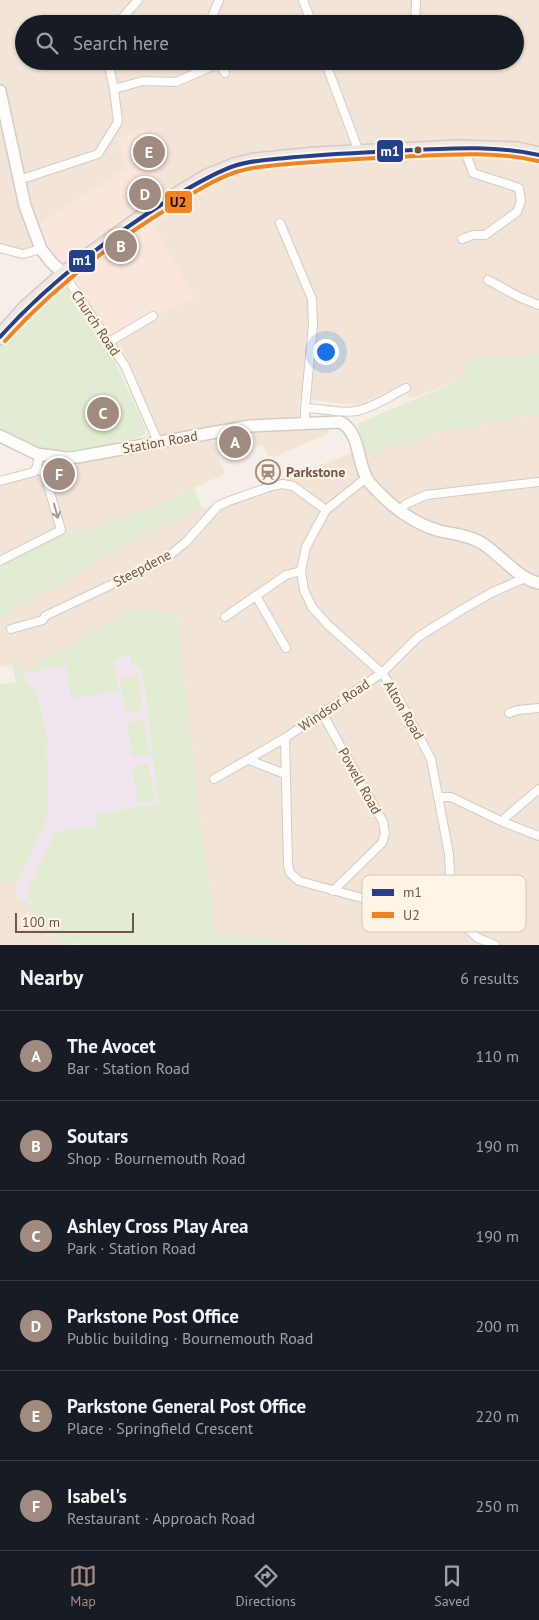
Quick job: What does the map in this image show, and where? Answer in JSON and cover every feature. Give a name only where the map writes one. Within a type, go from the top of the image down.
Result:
[{"type":"highway","points":[[0,337],[25,309],[64,274],[148,213],[220,171],[254,162],[359,152],[464,148],[517,150],[539,154]]},
{"type":"street","points":[[125,15],[138,0]]},
{"type":"street","points":[[212,15],[219,0]]},
{"type":"street","points":[[303,0],[309,15]]},
{"type":"street","points":[[415,15],[416,0]]},
{"type":"street","points":[[19,180],[98,154],[118,122],[110,70]]},
{"type":"street","points":[[114,89],[143,81],[176,82],[202,70]]},
{"type":"street","points":[[328,70],[359,152]]},
{"type":"street","points":[[0,91],[25,206],[41,249],[22,254],[0,248]]},
{"type":"street","points":[[462,239],[473,236],[485,236],[517,212],[521,201],[519,188],[474,173],[464,148]]},
{"type":"street","points":[[280,223],[312,300],[313,325],[305,424]]},
{"type":"street","name":"Church Road","points":[[41,249],[64,274],[125,366],[158,442]]},
{"type":"street","points":[[488,280],[519,297],[539,304]]},
{"type":"street","points":[[109,342],[153,316]]},
{"type":"street","points":[[305,408],[356,411],[406,388]]},
{"type":"street","name":"Station Road","points":[[0,436],[40,454],[78,457],[250,426],[334,421],[346,424],[350,430],[366,478]]},
{"type":"street","points":[[0,481],[31,474],[36,469],[40,454]]},
{"type":"street","points":[[0,560],[61,530],[45,475],[36,469]]},
{"type":"street","points":[[366,478],[399,511],[424,526],[477,540],[526,578],[539,583]]},
{"type":"street","name":"Alton Road","points":[[366,478],[326,510],[306,547],[300,571],[304,590],[312,607],[328,624],[382,672],[394,690],[431,759],[449,854],[450,875]]},
{"type":"street","points":[[399,511],[406,504],[426,495],[539,482]]},
{"type":"street","name":"Steepdene","points":[[11,629],[43,620],[45,616],[56,616],[153,565],[170,555],[186,542],[218,506],[229,501],[283,484],[293,486],[326,510]]},
{"type":"street","points":[[226,617],[286,575],[300,571]]},
{"type":"street","name":"Windsor Road","points":[[214,779],[284,738],[382,672],[418,637],[486,596],[526,578]]},
{"type":"street","points":[[256,596],[286,648]]},
{"type":"street","points":[[509,712],[539,708]]},
{"type":"street","name":"Powell Road","points":[[322,713],[383,822],[385,834],[382,842],[332,891]]},
{"type":"street","points":[[284,738],[288,865],[290,873],[299,881],[362,898]]},
{"type":"street","points":[[249,760],[285,774]]},
{"type":"street","points":[[503,822],[506,817],[539,789]]},
{"type":"street","points":[[438,797],[451,797],[503,822],[539,836]]},
{"type":"street","name":"Alton Road","points":[[471,932],[478,938],[495,945]]},
{"type":"shaded area","points":[[0,0],[539,0],[539,356],[481,357],[462,379],[410,399],[403,384],[359,405],[299,399],[300,430],[328,429],[330,433],[274,457],[268,455],[262,445],[256,446],[250,426],[209,434],[225,474],[141,512],[82,533],[61,530],[0,561],[0,481],[31,474],[38,459],[158,442],[109,342],[148,213],[168,202],[163,191],[127,169],[113,177],[41,249],[34,252],[0,248]]},
{"type":"shaded area","points":[[145,129],[168,202],[148,214],[195,299],[153,316],[109,342],[33,227],[126,169],[117,138]]},
{"type":"shaded area","points":[[539,414],[539,945],[306,945],[214,931],[176,613],[131,611],[22,672],[17,664],[0,667],[0,618],[123,545],[201,507],[205,508],[353,453],[356,458],[427,434]]},
{"type":"shaded area","points":[[154,655],[158,804],[133,945],[20,899],[16,891],[17,884],[48,816],[47,735],[38,698],[22,672],[113,658]]},
{"type":"shaded area","points":[[0,882],[17,884],[16,891],[20,899],[65,945],[0,945]]},
{"type":"green space","points":[[64,285],[68,287],[114,360],[146,429],[145,434],[142,436],[90,448],[62,450],[39,447],[0,429],[0,346],[59,286]]},
{"type":"green space","points":[[539,356],[539,414],[427,434],[367,455],[357,424],[462,379],[469,360],[481,357]]},
{"type":"green space","points":[[195,488],[201,507],[123,545],[0,618],[0,561],[61,530],[82,533],[141,512]]},
{"type":"green space","points":[[131,611],[176,613],[214,931],[309,945],[81,945],[75,943],[65,945],[20,899],[36,905],[26,894],[55,832],[98,826],[96,814],[158,804],[143,672],[131,663],[129,656],[113,659],[119,691],[71,699],[65,666],[22,673],[38,698],[47,735],[48,816],[17,884],[0,882],[0,685],[16,682],[12,665],[18,663],[22,672]]},
{"type":"green space","points":[[138,674],[143,710],[125,713],[119,677]]},
{"type":"green space","points":[[144,719],[150,755],[132,758],[127,722]]},
{"type":"green space","points":[[148,764],[155,801],[138,804],[132,767]]},
{"type":"transit line","name":"m1","points":[[0,337],[59,279],[102,245],[170,199],[209,177],[234,166],[253,161],[312,156],[447,148],[503,149],[539,155]]},
{"type":"transit line","name":"U2","points":[[5,341],[43,303],[105,251],[149,220],[188,196],[236,172],[255,167],[288,164],[448,154],[502,155],[538,161]]},
{"type":"place","name":"Parkstone General Post Office","points":[[149,152]]},
{"type":"place","name":"Parkstone Post Office","points":[[145,194]]},
{"type":"place","name":"Soutars","points":[[121,246]]},
{"type":"place","name":"Ashley Cross Play Area","points":[[103,413]]},
{"type":"place","name":"The Avocet","points":[[235,442]]},
{"type":"place","name":"Parkstone","points":[[268,472]]},
{"type":"place","name":"Isabel's","points":[[59,474]]}]
